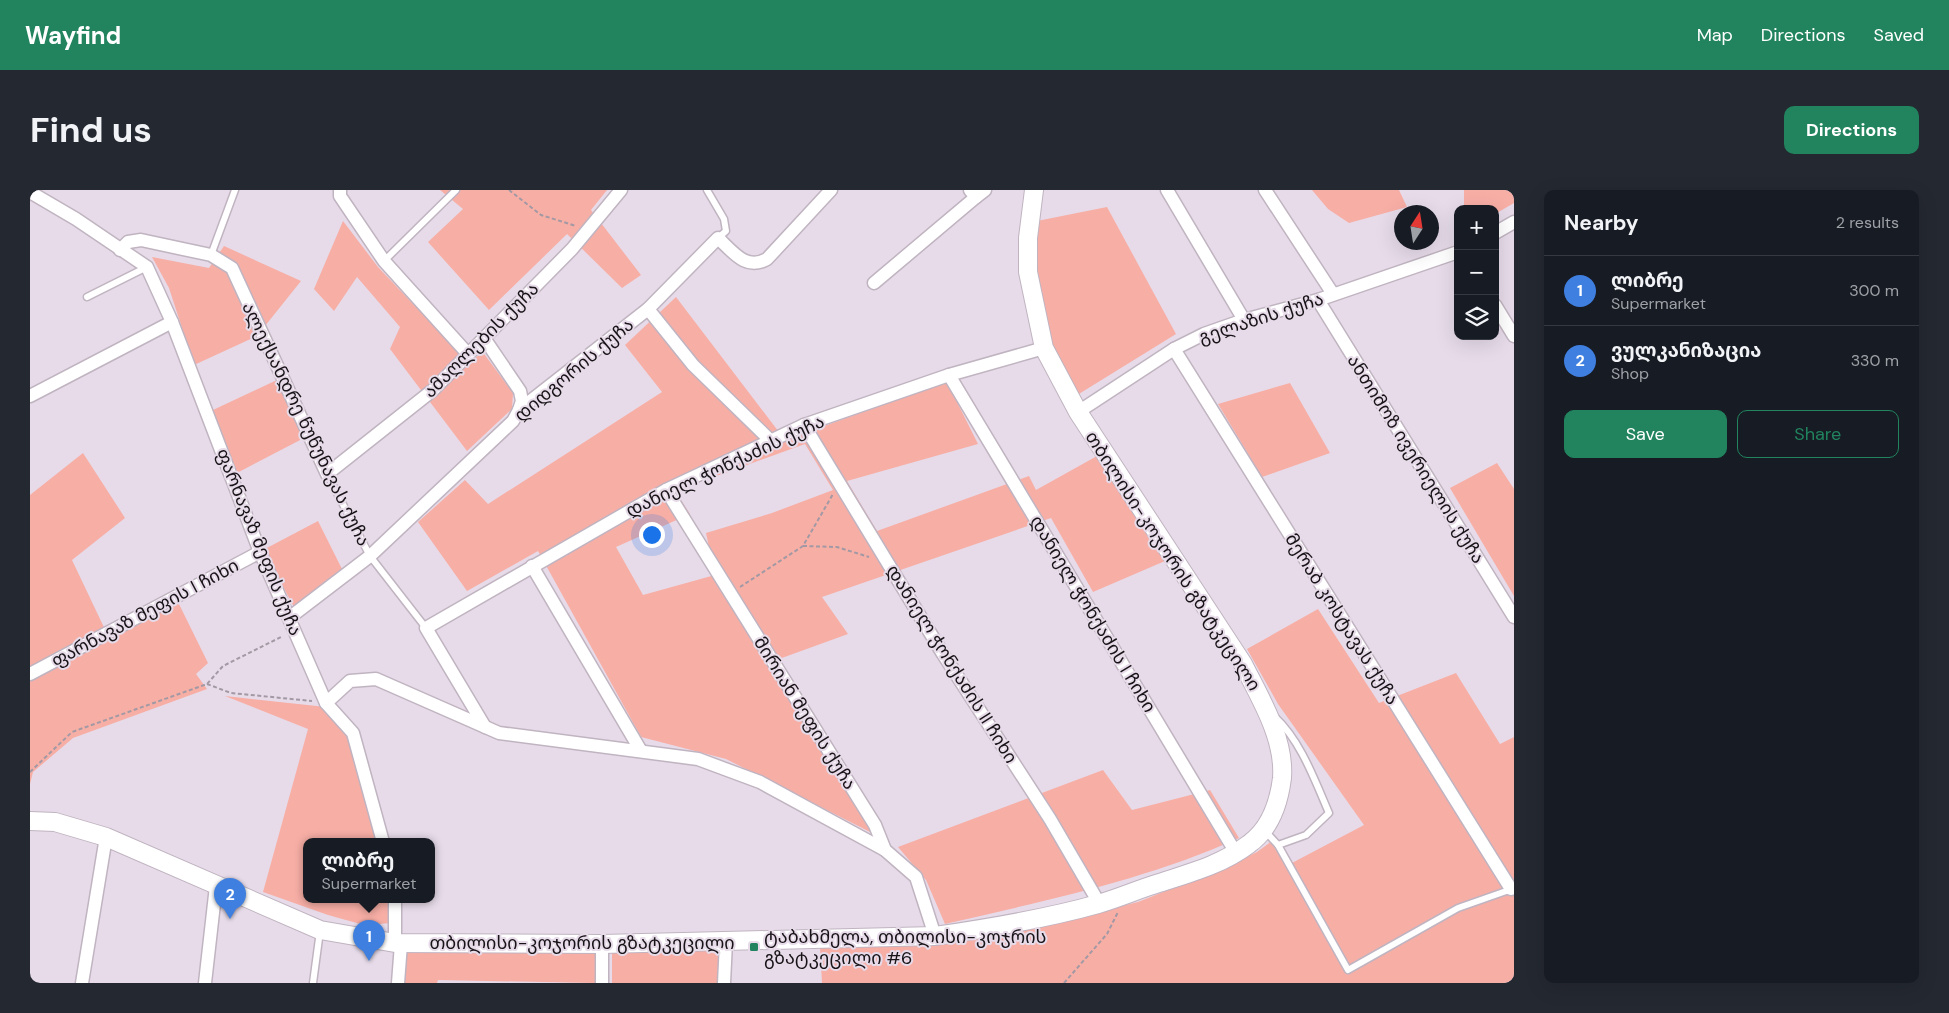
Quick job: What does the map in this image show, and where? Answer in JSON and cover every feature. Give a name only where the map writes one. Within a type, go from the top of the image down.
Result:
[{"type":"main road","name":"თბილისი-კოჯორის გზატკეცილი","points":[[30,821],[55,822],[106,837],[320,930],[398,944],[602,944],[935,936],[988,929],[1099,904],[1197,870],[1236,853],[1264,830],[1278,796],[1282,761],[1266,708],[1243,664],[1078,412],[1044,348],[1028,272],[1028,238],[1034,190]]},
{"type":"street","points":[[340,190],[340,196],[384,261],[468,354]]},
{"type":"street","name":"ამაღლების ქუჩა","points":[[327,474],[433,390],[588,230],[621,190]]},
{"type":"street","points":[[718,238],[742,260],[751,264],[759,264],[767,259],[831,190]]},
{"type":"street","points":[[1167,190],[1244,320]]},
{"type":"street","points":[[1265,190],[1333,294]]},
{"type":"street","points":[[30,192],[76,219],[147,268]]},
{"type":"street","points":[[874,283],[977,192]]},
{"type":"street","points":[[1499,230],[1514,222]]},
{"type":"street","name":"დიდგორის ქუჩა","points":[[289,618],[370,556],[512,421],[520,410],[648,308],[718,238]]},
{"type":"street","name":"ალექსანდრე წუწუნავას ქუჩა","points":[[120,250],[128,242],[141,240],[211,255],[232,268],[327,474]]},
{"type":"street","name":"გელაზის ქუჩა","points":[[1078,412],[1174,349],[1204,334],[1244,320],[1318,300],[1454,253]]},
{"type":"street","name":"ფარნავაზ მეფის ქუჩა","points":[[147,268],[172,322],[260,552],[326,703],[353,733],[382,838]]},
{"type":"street","name":"ანთიმოზ ივერიელის ქუჩა","points":[[1318,300],[1514,617]]},
{"type":"street","points":[[648,308],[693,365],[772,440]]},
{"type":"street","points":[[1499,312],[1514,336]]},
{"type":"street","points":[[30,396],[172,322]]},
{"type":"street","points":[[484,338],[520,391],[522,401],[520,410]]},
{"type":"street","name":"დანიელ ჭონქაძის ქუჩა","points":[[426,628],[666,490],[804,425],[949,375],[1044,348]]},
{"type":"street","name":"მერაბ კოსტავას ქუჩა","points":[[1174,349],[1512,889]]},
{"type":"street","name":"დანიელ ჭონქაძის I ჩიხი","points":[[949,375],[1236,853]]},
{"type":"street","name":"დანიელ ჭონქაძის II ჩიხი","points":[[804,425],[943,654],[1050,818],[1099,904]]},
{"type":"street","name":"მირიან მეფის ქუჩა","points":[[666,490],[875,825],[885,850],[916,877],[935,936]]},
{"type":"street","name":"ფარნავაზ მეფის I ჩიხი","points":[[30,674],[260,552]]},
{"type":"street","points":[[532,566],[641,750]]},
{"type":"street","name":"ალექსანდრე წუწუნავას ქუჩა","points":[[426,628],[484,727]]},
{"type":"street","points":[[326,703],[350,681],[376,679],[499,733],[641,750],[698,759],[760,782],[885,850]]},
{"type":"street","points":[[82,983],[106,837]]},
{"type":"street","points":[[204,983],[216,886]]},
{"type":"street","points":[[395,903],[398,983]]},
{"type":"street","points":[[724,983],[726,942]]},
{"type":"street","points":[[602,944],[602,983]]},
{"type":"lane","points":[[211,255],[236,190]]},
{"type":"lane","points":[[384,261],[456,190]]},
{"type":"lane","points":[[707,190],[726,224],[726,231],[718,238]]},
{"type":"lane","points":[[87,297],[147,268]]},
{"type":"lane","name":"ალექსანდრე წუწუნავას ქუჩა","points":[[327,474],[370,556],[426,628]]},
{"type":"lane","points":[[1266,708],[1282,724],[1312,773],[1328,813],[1306,835],[1278,846]]},
{"type":"lane","points":[[1264,830],[1278,846],[1348,970],[1458,908],[1512,889]]},
{"type":"lane","points":[[313,983],[320,930]]},
{"type":"path","points":[[509,190],[541,215],[588,230]]},
{"type":"path","points":[[730,594],[803,546],[839,483]]},
{"type":"path","points":[[803,546],[836,546],[887,563]]},
{"type":"path","points":[[30,772],[72,732],[207,684],[223,666],[294,630]]},
{"type":"path","points":[[207,684],[230,693],[326,703]]},
{"type":"path","points":[[1064,983],[1107,934],[1117,919],[1122,895]]},
{"type":"shaded area","points":[[440,190],[607,190],[591,210],[641,275],[622,288],[567,234],[489,310],[428,242],[463,209]]},
{"type":"shaded area","points":[[1312,190],[1399,190],[1406,205],[1394,205],[1394,211],[1349,223],[1328,209]]},
{"type":"shaded area","points":[[1464,190],[1514,190],[1514,203],[1499,212],[1499,205],[1464,205]]},
{"type":"shaded area","points":[[1107,207],[1176,334],[1074,397],[1051,356],[1040,304],[1035,249],[1037,221]]},
{"type":"shaded area","points":[[343,221],[378,267],[470,364],[482,351],[513,393],[512,409],[467,451],[390,349],[400,327],[357,277],[334,311],[314,289]]},
{"type":"shaded area","points":[[224,246],[301,281],[257,336],[194,365],[169,288],[152,257],[209,268]]},
{"type":"shaded area","points":[[676,297],[785,440],[947,382],[978,444],[847,481],[877,531],[1029,476],[1036,490],[1097,456],[1165,561],[1093,592],[1051,518],[822,597],[848,634],[768,663],[872,833],[726,759],[641,737],[538,551],[467,591],[418,522],[465,480],[488,504],[662,392],[625,345]],"holes":[[[805,444],[833,490],[772,513],[706,533],[715,575],[643,595],[616,547],[690,514],[675,491]]]},
{"type":"shaded area","points":[[277,380],[304,438],[235,474],[213,410]]},
{"type":"shaded area","points":[[1290,383],[1330,453],[1262,477],[1218,404]]},
{"type":"shaded area","points":[[83,453],[125,518],[72,560],[110,640],[178,602],[208,663],[196,674],[207,689],[73,738],[33,772],[30,784],[30,495]]},
{"type":"shaded area","points":[[1497,463],[1514,489],[1514,596],[1450,488]]},
{"type":"shaded area","points":[[318,521],[343,571],[294,607],[263,550]]},
{"type":"shaded area","points":[[1318,609],[1379,703],[1456,673],[1500,744],[1514,737],[1514,983],[822,983],[820,947],[1076,917],[1138,902],[1221,869],[1257,852],[1276,838],[1290,864],[1364,825],[1278,704],[1247,649]]},
{"type":"shaded area","points":[[225,696],[326,707],[349,737],[377,838],[303,838],[303,903],[394,903],[392,923],[364,925],[328,915],[263,892],[308,729]]},
{"type":"shaded area","points":[[1103,770],[1132,810],[1210,790],[1239,838],[1204,853],[1131,878],[1057,898],[945,924],[926,880],[898,847]]},
{"type":"shaded area","points":[[719,947],[718,983],[612,983],[612,950]]},
{"type":"shaded area","points":[[406,949],[596,950],[595,983],[438,980],[437,983],[404,983]]},
{"type":"place","name":"ვულკანიზაცია","points":[[230,919]]},
{"type":"place","name":"ტაბახმელა, თბილისი-კოჯრის გზატკეცილი #6","points":[[754,947]]},
{"type":"place","name":"ლიბრე","points":[[369,961]]}]
